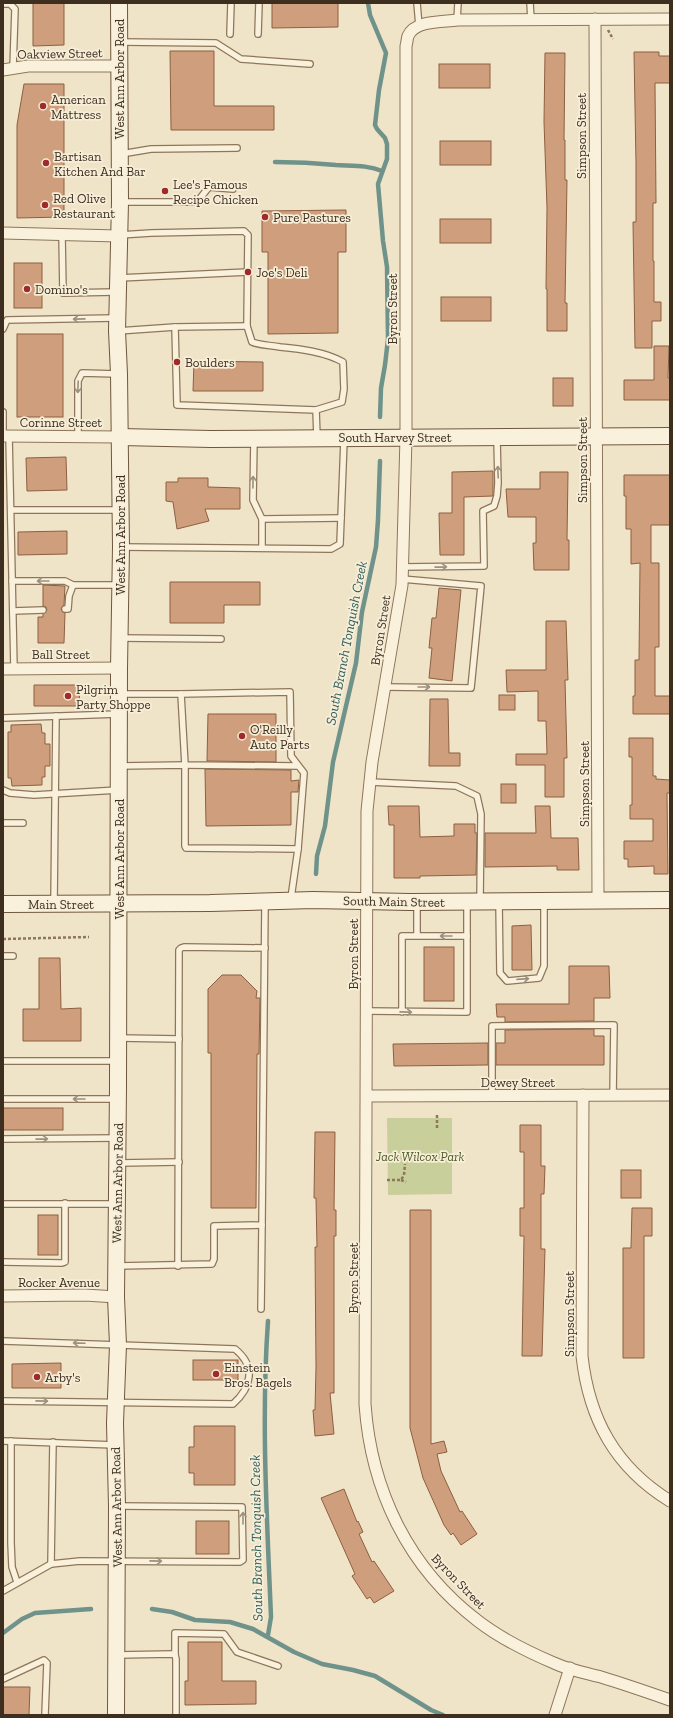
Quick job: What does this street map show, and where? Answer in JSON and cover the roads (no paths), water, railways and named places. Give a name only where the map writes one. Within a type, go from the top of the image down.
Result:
[{"type":"main road","name":"West Ann Arbor Road","points":[[116,1715],[117,1506],[115,1445],[118,1345],[116,1297],[116,1204],[118,1099],[118,790],[121,547],[120,374],[118,325],[118,236],[120,202],[118,66],[119,3]]},
{"type":"main road","name":"South Harvey Street","points":[[120,437],[254,438],[670,436]]},
{"type":"main road","name":"South Main Street","points":[[119,903],[265,901],[499,902],[670,900]]},
{"type":"main road","name":"Main Street","points":[[3,904],[119,903]]},
{"type":"street","name":"Simpson Street","points":[[594,19],[598,901]]},
{"type":"street","points":[[419,26],[457,20],[670,19]]},
{"type":"street","name":"Byron Street","points":[[419,26],[408,36],[406,46],[406,437],[402,579],[397,619],[370,782],[367,811],[365,1404],[370,1445],[382,1491],[396,1522],[413,1552],[434,1579],[459,1605],[478,1621],[505,1638],[555,1664],[670,1700]]},
{"type":"street","name":"Oakview Street","points":[[8,69],[28,66],[118,66]]},
{"type":"street","points":[[3,233],[118,236]]},
{"type":"street","name":"Corinne Street","points":[[5,436],[120,437]]},
{"type":"street","name":"Ball Street","points":[[8,668],[119,668]]},
{"type":"street","name":"Simpson Street","points":[[583,1095],[582,1356],[587,1390],[598,1422],[607,1440],[643,1482],[670,1501]]},
{"type":"street","name":"Dewey Street","points":[[367,1096],[670,1095]]},
{"type":"street","name":"Rocker Avenue","points":[[3,1296],[85,1295],[116,1297]]},
{"type":"street","points":[[555,1715],[570,1668]]},
{"type":"lane","points":[[230,3],[230,34]]},
{"type":"lane","points":[[258,34],[259,3]]},
{"type":"lane","points":[[417,3],[419,26]]},
{"type":"lane","points":[[457,20],[458,3]]},
{"type":"lane","points":[[530,3],[531,20]]},
{"type":"lane","points":[[3,4],[10,4],[15,9],[8,69]]},
{"type":"lane","points":[[118,42],[216,42],[241,59],[310,64]]},
{"type":"lane","points":[[119,155],[151,149],[237,148]]},
{"type":"lane","points":[[120,202],[196,202],[209,187],[233,189]]},
{"type":"lane","points":[[118,236],[151,233],[244,231],[248,235],[247,326],[252,342],[260,345],[332,356],[343,362],[344,389],[342,402],[316,410],[177,405],[175,327]]},
{"type":"lane","points":[[62,235],[63,293],[118,285],[248,272]]},
{"type":"lane","points":[[3,329],[7,320],[175,327],[247,326]]},
{"type":"lane","points":[[78,436],[78,381],[82,373],[120,374]]},
{"type":"lane","points":[[316,410],[317,437]]},
{"type":"lane","points":[[3,412],[11,510],[13,611],[8,668]]},
{"type":"lane","points":[[121,547],[331,549],[340,544],[344,437]]},
{"type":"lane","points":[[402,567],[484,566],[483,511],[494,506],[497,496],[498,483],[496,437]]},
{"type":"lane","points":[[254,438],[253,500],[262,519],[262,548]]},
{"type":"lane","points":[[11,510],[121,510]]},
{"type":"lane","points":[[262,519],[341,518]]},
{"type":"lane","points":[[385,687],[472,688],[481,586],[402,579]]},
{"type":"lane","points":[[12,581],[64,581],[73,585],[120,585]]},
{"type":"lane","points":[[66,609],[68,609],[69,596],[73,585]]},
{"type":"lane","points":[[13,611],[43,610]]},
{"type":"lane","points":[[120,638],[221,639]]},
{"type":"lane","points":[[119,694],[290,692],[291,756],[304,773],[298,849],[291,901]]},
{"type":"lane","points":[[181,694],[185,765],[186,848],[298,849]]},
{"type":"lane","points":[[3,718],[119,714]]},
{"type":"lane","points":[[54,904],[56,716]]},
{"type":"lane","points":[[119,766],[298,766]]},
{"type":"lane","points":[[367,1011],[467,1012],[467,936],[474,902],[481,814],[476,796],[456,786],[370,782]]},
{"type":"lane","points":[[3,790],[10,793],[22,794],[118,790]]},
{"type":"lane","points":[[3,823],[23,823]]},
{"type":"lane","points":[[261,1308],[265,901]]},
{"type":"lane","points":[[499,902],[500,973],[507,980],[539,978],[544,966],[544,901]]},
{"type":"lane","points":[[417,902],[417,936]]},
{"type":"lane","points":[[402,1012],[402,936],[467,936]]},
{"type":"lane","points":[[178,1266],[179,950],[181,948],[265,948]]},
{"type":"lane","points":[[3,956],[13,956]]},
{"type":"lane","points":[[492,1096],[492,1026],[614,1025],[613,1095]]},
{"type":"lane","points":[[118,1038],[179,1039]]},
{"type":"lane","points":[[3,1060],[118,1061]]},
{"type":"lane","points":[[3,1099],[118,1099]]},
{"type":"lane","points":[[3,1139],[117,1138]]},
{"type":"lane","points":[[117,1163],[178,1162]]},
{"type":"lane","points":[[3,1262],[65,1262],[66,1203]]},
{"type":"lane","points":[[3,1204],[116,1204]]},
{"type":"lane","points":[[116,1266],[178,1266],[212,1264],[214,1259],[214,1226],[262,1225]]},
{"type":"lane","points":[[3,1341],[235,1349],[244,1356],[250,1372],[248,1386],[239,1399],[233,1404],[3,1401]]},
{"type":"lane","points":[[3,1441],[115,1445]]},
{"type":"lane","points":[[11,1441],[12,1567],[17,1582]]},
{"type":"lane","points":[[51,1564],[53,1442]]},
{"type":"lane","points":[[3,1591],[51,1564],[80,1561],[240,1562],[243,1560],[242,1507],[117,1506]]},
{"type":"lane","points":[[176,1715],[175,1633],[224,1634],[236,1652],[278,1666]]},
{"type":"lane","points":[[116,1655],[175,1655]]},
{"type":"lane","points":[[3,1679],[44,1660],[47,1663],[45,1715]]},
{"type":"waterway","name":"South Branch Tonquish Creek","points":[[368,3],[370,15],[386,53],[379,90],[375,125],[385,138],[387,144],[387,159],[378,184],[387,267],[388,339],[381,388],[380,417]]},
{"type":"waterway","points":[[275,162],[360,166],[382,171]]},
{"type":"waterway","name":"South Branch Tonquish Creek","points":[[316,874],[317,856],[325,826],[333,762],[356,663],[362,612],[376,547],[380,461]]},
{"type":"waterway","name":"South Branch Tonquish Creek","points":[[268,1321],[265,1432],[266,1506],[271,1617],[268,1635]]},
{"type":"waterway","name":"South Branch Tonquish Creek","points":[[3,1633],[22,1619],[35,1613],[91,1609]]},
{"type":"waterway","points":[[152,1609],[172,1612],[195,1620],[230,1622],[253,1629],[294,1652],[322,1664],[375,1676],[431,1710],[443,1715]]},
{"type":"place","name":"American Mattress","points":[[43,106]]},
{"type":"place","name":"Bartisan Kitchen And Bar","points":[[46,163]]},
{"type":"place","name":"Lee's Famous Recipe Chicken","points":[[165,191]]},
{"type":"place","name":"Red Olive Restaurant","points":[[45,205]]},
{"type":"place","name":"Pure Pastures","points":[[265,217]]},
{"type":"place","name":"Joe's Deli","points":[[248,272]]},
{"type":"place","name":"Domino's","points":[[27,289]]},
{"type":"place","name":"Boulders","points":[[177,362]]},
{"type":"place","name":"Pilgrim Party Shoppe","points":[[68,696]]},
{"type":"place","name":"O'Reilly Auto Parts","points":[[242,736]]},
{"type":"place","name":"Einstein Bros. Bagels","points":[[216,1374]]},
{"type":"place","name":"Arby's","points":[[37,1377]]},
{"type":"park label","name":"Jack Wilcox Park","points":[[420,1156]]}]
